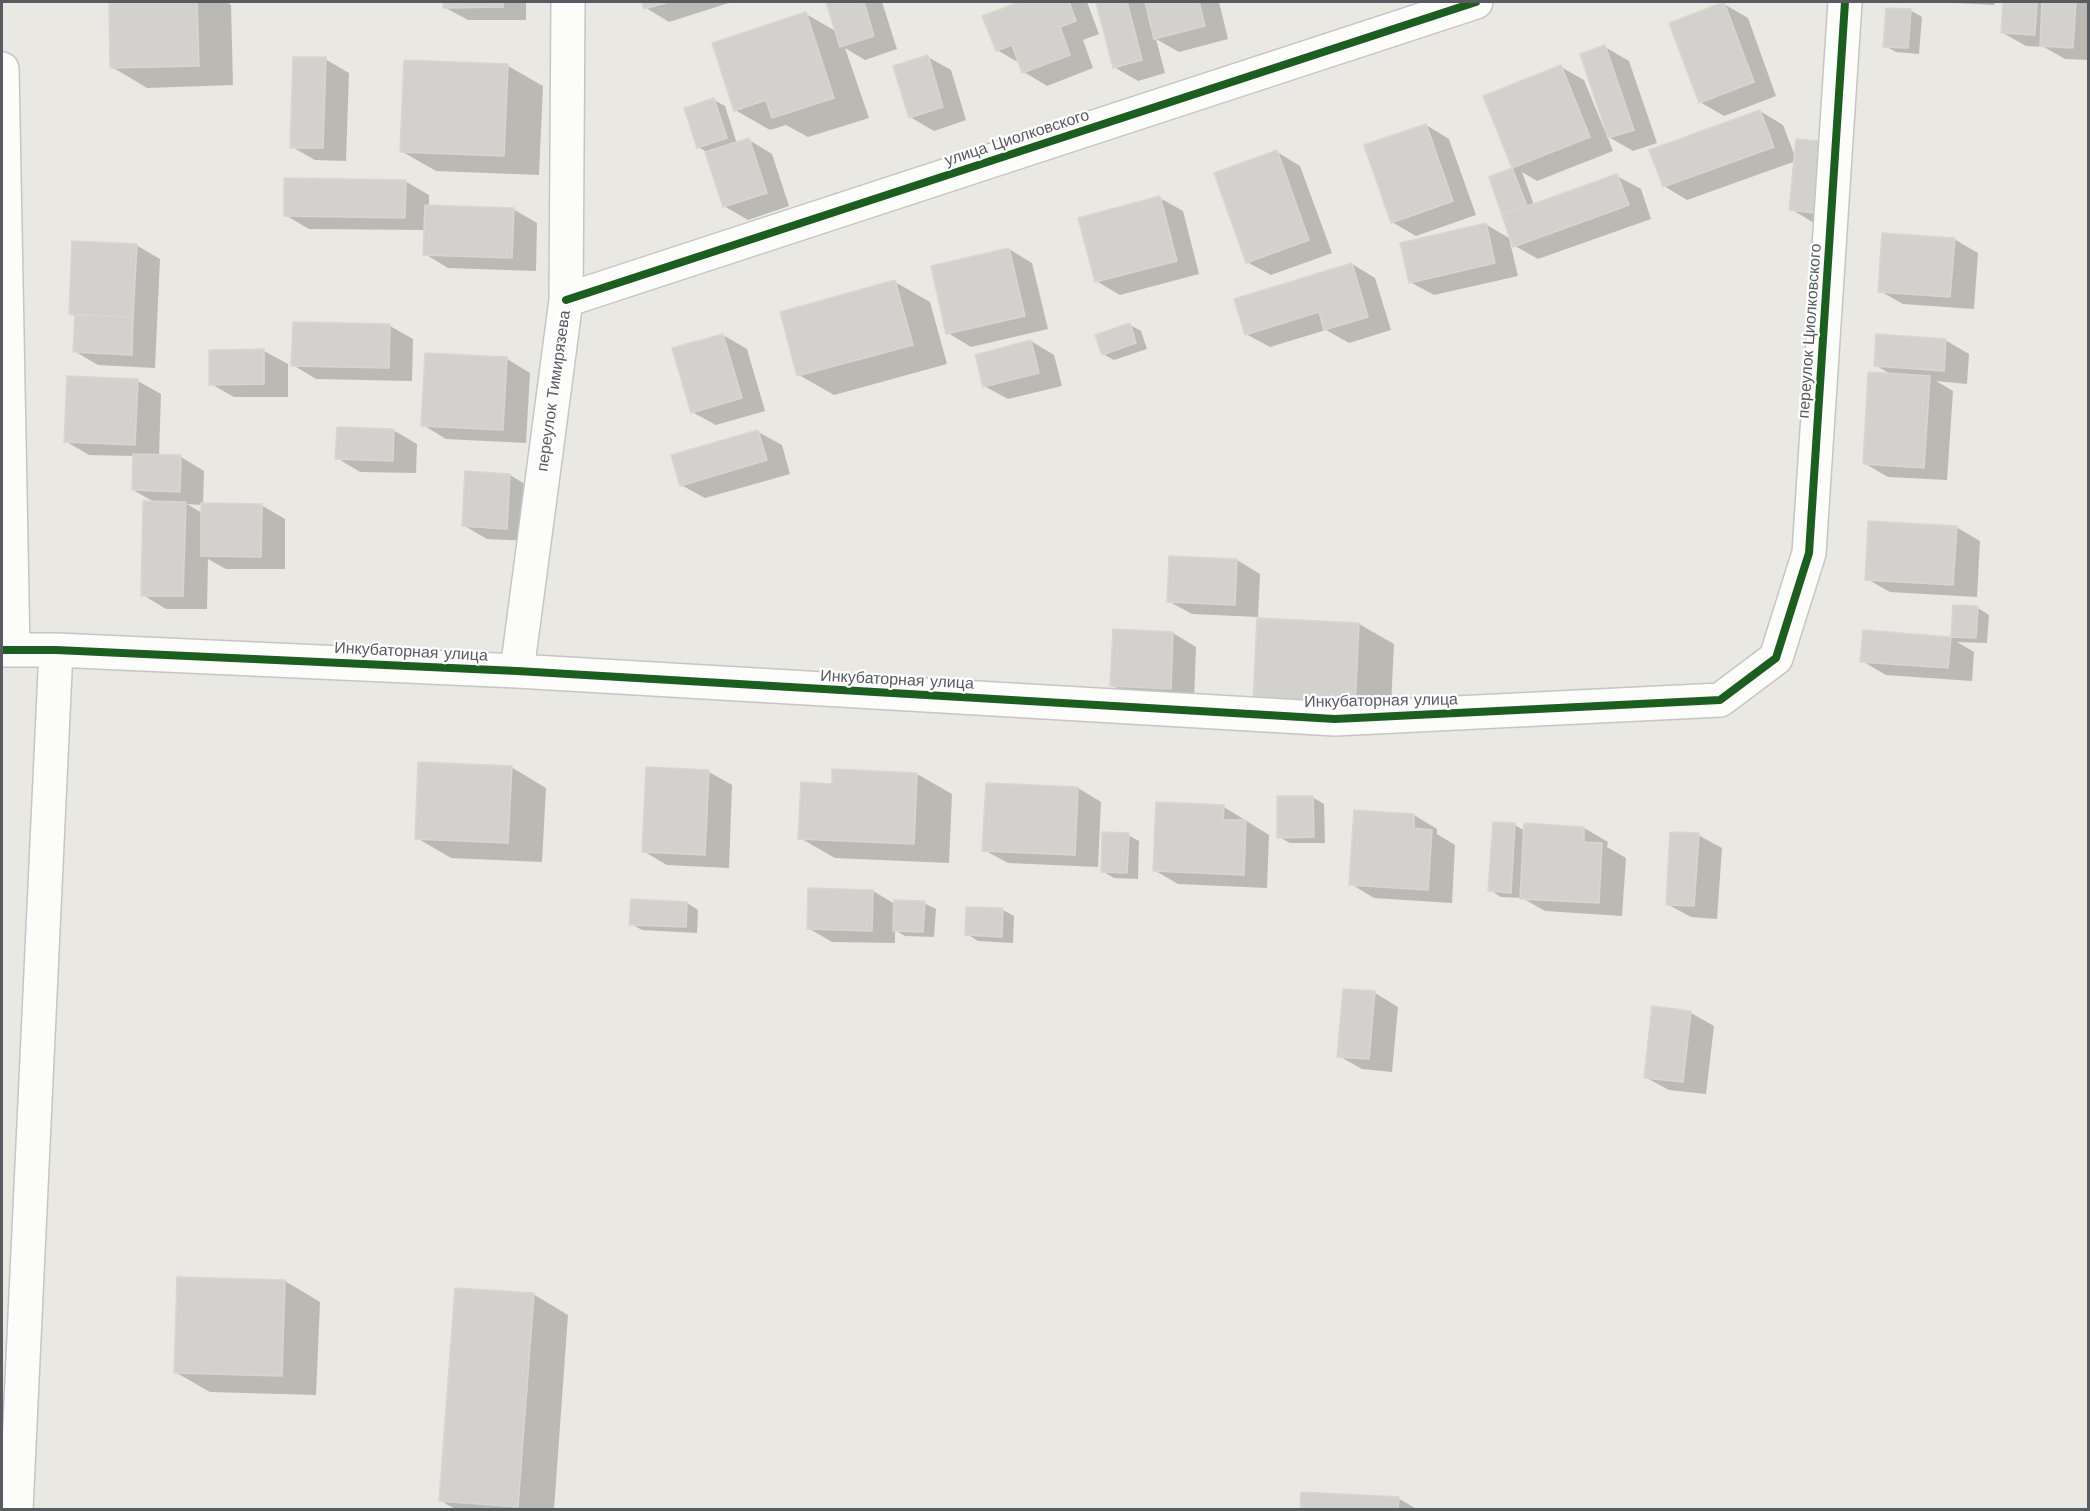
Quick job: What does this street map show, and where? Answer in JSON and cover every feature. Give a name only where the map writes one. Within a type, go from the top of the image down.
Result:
[{"type":"street","name":"переулок Тимирязева","points":[[517,670],[566,300],[568,2]]},
{"type":"street","name":"улица Циолковского","points":[[566,300],[1476,2]]},
{"type":"street","name":"переулок Циолковского","points":[[1776,658],[1809,553],[1845,2]]},
{"type":"street","points":[[2,69],[7,650]]},
{"type":"street","name":"Инкубаторная улица","points":[[7,650],[56,650],[517,670],[1335,719],[1720,700],[1776,658]]},
{"type":"street","points":[[16,1509],[56,650]]},
{"type":"building","points":[[109,2],[197,2],[199,66],[110,68]]},
{"type":"building","points":[[443,2],[503,2],[503,7],[443,8]]},
{"type":"building","points":[[642,2],[669,2],[644,9]]},
{"type":"building","points":[[826,2],[864,2],[874,36],[840,47]]},
{"type":"building","points":[[1020,2],[1069,2],[1076,21],[1060,27],[1070,55],[1022,73],[1012,45],[996,51],[982,16]]},
{"type":"building","points":[[1096,2],[1127,2],[1142,60],[1113,68]]},
{"type":"building","points":[[1145,2],[1199,2],[1205,26],[1154,39]]},
{"type":"building","points":[[1724,2],[1754,82],[1699,103],[1669,23]]},
{"type":"building","points":[[2003,2],[2037,2],[2035,35],[2001,33]]},
{"type":"building","points":[[2042,2],[2076,2],[2073,48],[2040,46]]},
{"type":"building","points":[[1886,8],[1911,9],[1908,48],[1883,47]]},
{"type":"building","points":[[806,12],[834,98],[772,118],[766,100],[734,111],[712,43]]},
{"type":"building","points":[[1605,45],[1634,130],[1608,138],[1580,54]]},
{"type":"building","points":[[928,55],[943,107],[909,118],[893,66]]},
{"type":"building","points":[[293,57],[326,57],[323,148],[290,148]]},
{"type":"building","points":[[404,60],[508,64],[504,156],[400,152]]},
{"type":"building","points":[[1561,65],[1590,137],[1512,168],[1483,96]]},
{"type":"building","points":[[714,98],[727,138],[697,148],[684,108]]},
{"type":"building","points":[[1760,110],[1774,147],[1663,187],[1649,150]]},
{"type":"building","points":[[1426,124],[1453,201],[1391,223],[1364,145]]},
{"type":"building","points":[[749,138],[767,193],[723,207],[705,152]]},
{"type":"building","points":[[1796,139],[1821,141],[1814,213],[1789,210]]},
{"type":"building","points":[[1277,150],[1309,240],[1246,263],[1214,173]]},
{"type":"building","points":[[1512,168],[1527,206],[1502,215],[1489,177]]},
{"type":"building","points":[[1617,174],[1629,205],[1513,247],[1502,215]]},
{"type":"building","points":[[284,178],[406,180],[405,218],[284,216]]},
{"type":"building","points":[[1160,196],[1177,261],[1095,282],[1078,218]]},
{"type":"building","points":[[425,205],[514,208],[512,258],[423,255]]},
{"type":"building","points":[[1486,223],[1495,263],[1409,283],[1400,243]]},
{"type":"building","points":[[1882,233],[1955,238],[1950,297],[1878,292]]},
{"type":"building","points":[[72,241],[137,244],[133,317],[69,314]]},
{"type":"building","points":[[1009,248],[1025,316],[946,334],[931,266]]},
{"type":"building","points":[[1352,263],[1368,317],[1324,330],[1319,312],[1245,335],[1234,299]]},
{"type":"building","points":[[895,280],[913,345],[797,376],[780,312]]},
{"type":"building","points":[[75,315],[133,317],[132,355],[73,352]]},
{"type":"building","points":[[293,322],[390,324],[389,368],[291,366]]},
{"type":"building","points":[[1130,323],[1136,343],[1102,355],[1095,335]]},
{"type":"building","points":[[723,334],[742,398],[691,413],[672,348]]},
{"type":"building","points":[[1876,334],[1946,339],[1944,371],[1874,366]]},
{"type":"building","points":[[1031,340],[1039,373],[983,387],[975,355]]},
{"type":"building","points":[[264,349],[264,384],[209,385],[209,350]]},
{"type":"building","points":[[425,353],[507,357],[503,430],[421,426]]},
{"type":"building","points":[[1868,372],[1930,376],[1924,468],[1863,464]]},
{"type":"building","points":[[67,376],[138,379],[135,445],[64,442]]},
{"type":"building","points":[[337,427],[394,429],[393,461],[335,459]]},
{"type":"building","points":[[758,430],[767,460],[680,486],[671,455]]},
{"type":"building","points":[[133,454],[181,455],[180,492],[132,490]]},
{"type":"building","points":[[465,471],[510,474],[507,529],[462,526]]},
{"type":"building","points":[[143,501],[186,502],[183,596],[141,596]]},
{"type":"building","points":[[201,503],[262,504],[261,557],[201,556]]},
{"type":"building","points":[[1868,521],[1957,526],[1953,585],[1865,580]]},
{"type":"building","points":[[1169,556],[1237,559],[1235,605],[1167,602]]},
{"type":"building","points":[[1953,605],[1978,606],[1976,638],[1951,637]]},
{"type":"building","points":[[1257,618],[1359,623],[1355,708],[1253,703]]},
{"type":"building","points":[[1113,629],[1173,632],[1171,689],[1110,686]]},
{"type":"building","points":[[1863,630],[1951,637],[1948,668],[1860,662]]},
{"type":"building","points":[[418,762],[512,766],[508,843],[415,839]]},
{"type":"building","points":[[646,767],[709,770],[705,855],[642,852]]},
{"type":"building","points":[[832,769],[917,773],[914,844],[798,839],[801,782],[832,784]]},
{"type":"building","points":[[986,783],[1078,787],[1075,855],[982,851]]},
{"type":"building","points":[[1277,796],[1313,796],[1314,837],[1277,838]]},
{"type":"building","points":[[1156,802],[1224,805],[1223,820],[1246,820],[1244,875],[1153,871]]},
{"type":"building","points":[[1354,810],[1414,814],[1414,828],[1432,830],[1428,890],[1349,885]]},
{"type":"building","points":[[1493,822],[1515,823],[1511,893],[1488,891]]},
{"type":"building","points":[[1524,823],[1584,827],[1584,842],[1602,843],[1599,903],[1520,899]]},
{"type":"building","points":[[1102,832],[1129,833],[1127,873],[1101,872]]},
{"type":"building","points":[[1670,832],[1699,833],[1694,906],[1666,905]]},
{"type":"building","points":[[808,888],[873,890],[872,931],[807,929]]},
{"type":"building","points":[[631,899],[687,902],[686,927],[629,925]]},
{"type":"building","points":[[894,900],[925,901],[923,932],[893,931]]},
{"type":"building","points":[[966,907],[1003,908],[1002,937],[965,935]]},
{"type":"building","points":[[1343,989],[1375,991],[1369,1059],[1337,1057]]},
{"type":"building","points":[[1652,1006],[1691,1011],[1683,1082],[1644,1078]]},
{"type":"building","points":[[177,1277],[285,1280],[282,1376],[174,1373]]},
{"type":"building","points":[[455,1288],[534,1293],[518,1507],[439,1501]]},
{"type":"building","points":[[1301,1492],[1399,1497],[1398,1510],[1300,1510]]},
{"type":"cycle path","points":[[566,300],[1476,2]]},
{"type":"cycle path","points":[[2,650],[56,650],[517,671],[1335,719],[1720,700],[1776,658],[1809,553],[1845,2]]}]
